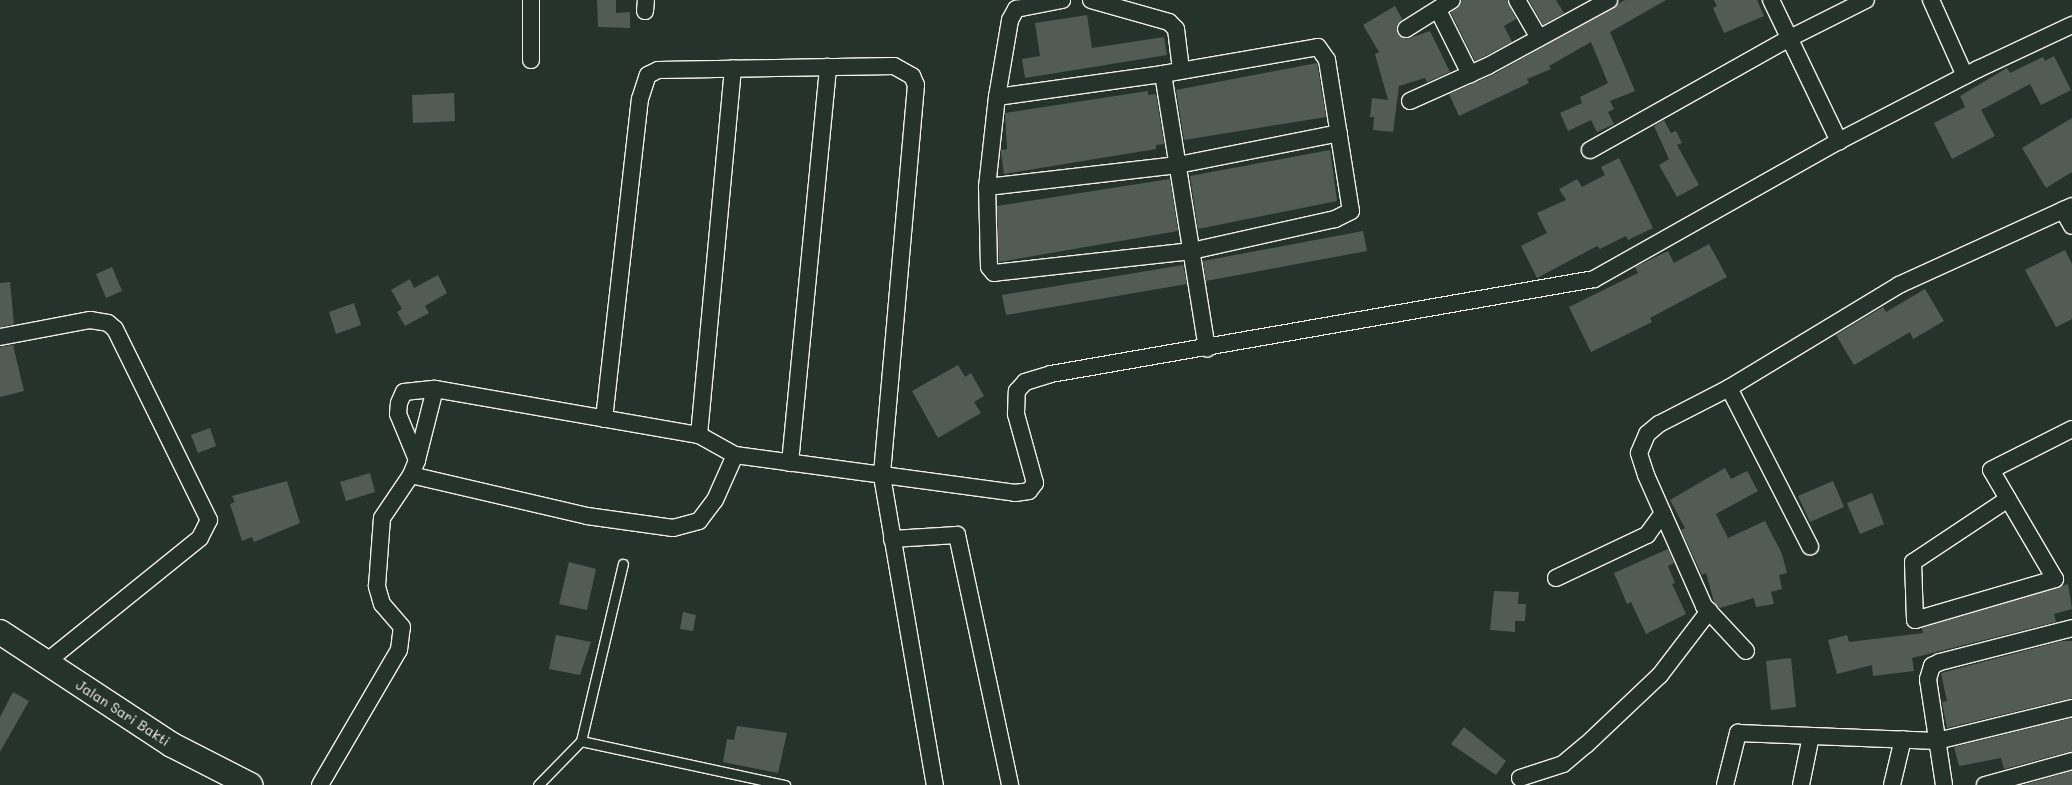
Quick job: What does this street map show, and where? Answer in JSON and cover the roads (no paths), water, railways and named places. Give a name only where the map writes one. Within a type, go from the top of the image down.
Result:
[{"type":"main road","name":"Jalan Sari Bakti","points":[[0,632],[172,745],[250,785]]},
{"type":"street","points":[[531,0],[531,60]]},
{"type":"street","points":[[997,97],[1163,74],[1318,46],[1327,60],[1351,204],[1348,215],[1192,251],[994,273],[989,266],[987,187],[997,97],[1012,13],[1016,9],[1062,0]]},
{"type":"street","points":[[1091,0],[1170,22],[1176,29],[1181,70]]},
{"type":"street","points":[[1406,29],[1452,0]]},
{"type":"street","points":[[1517,0],[1539,38]]},
{"type":"street","points":[[1771,0],[1788,39],[1839,141]]},
{"type":"street","points":[[1590,150],[1788,39],[1866,0]]},
{"type":"street","points":[[1931,0],[1965,76]]},
{"type":"street","points":[[1410,101],[1470,74],[1539,38],[1600,2]]},
{"type":"street","points":[[1438,10],[1470,74]]},
{"type":"street","points":[[417,460],[398,414],[399,403],[404,392],[435,389],[699,435],[735,455],[1015,493],[1029,491],[1035,483],[1016,414],[1017,391],[1025,382],[1051,374],[1594,279],[1839,141],[1965,76],[2072,25]]},
{"type":"street","points":[[604,419],[640,99],[648,75],[658,70],[894,66],[906,70],[916,85],[882,476],[934,785]]},
{"type":"street","points":[[790,463],[828,67]]},
{"type":"street","points":[[699,435],[733,69]]},
{"type":"street","points":[[1163,74],[1207,348]]},
{"type":"street","points":[[987,187],[1178,165],[1339,133]]},
{"type":"street","points":[[1746,651],[1709,611],[1663,513],[1640,453],[1647,434],[1659,424],[1729,388],[1899,285],[2067,208],[2072,226]]},
{"type":"street","points":[[0,337],[90,320],[108,323],[115,329],[209,520],[200,538],[45,663]]},
{"type":"street","points":[[1729,388],[1810,546]]},
{"type":"street","points":[[320,785],[399,650],[402,627],[382,604],[377,586],[382,518],[411,475],[417,460],[435,389]]},
{"type":"street","points":[[2008,499],[1913,562],[1915,620],[2055,579],[1991,470],[2072,428]]},
{"type":"street","points":[[411,475],[587,516],[673,528],[699,521],[715,500],[735,455]]},
{"type":"street","points":[[1556,578],[1647,535],[1663,513]]},
{"type":"street","points":[[892,539],[958,535],[1010,785]]},
{"type":"street","points":[[1520,778],[1563,764],[1586,745],[1660,674],[1709,611]]},
{"type":"street","points":[[1944,785],[1928,679],[1932,666],[1940,662],[2072,628]]},
{"type":"street","points":[[1725,785],[1738,733],[1937,741],[2072,708]]},
{"type":"street","points":[[1801,785],[1811,736]]},
{"type":"street","points":[[1892,785],[1903,740]]},
{"type":"street","points":[[1985,785],[2072,761]]},
{"type":"lane","points":[[538,785],[581,741],[623,564]]},
{"type":"lane","points":[[581,741],[784,785]]}]
